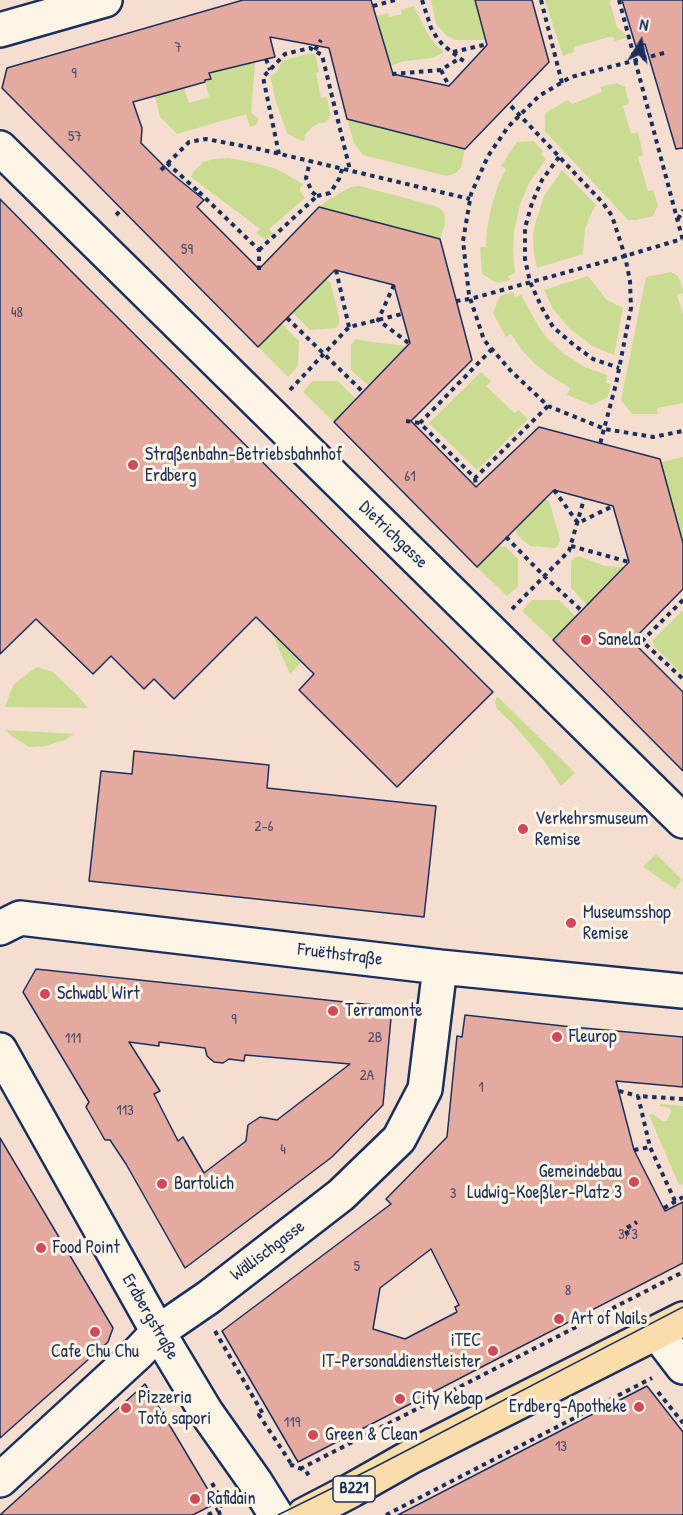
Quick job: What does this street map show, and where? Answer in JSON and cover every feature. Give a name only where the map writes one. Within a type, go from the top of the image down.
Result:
[{"type":"main road","name":"B221","points":[[304,1515],[412,1456],[670,1326]]},
{"type":"street","points":[[0,30],[105,0]]},
{"type":"street","name":"Dietrichgasse","points":[[0,148],[683,821]]},
{"type":"street","name":"Fruëthstraße","points":[[0,928],[20,918],[440,967],[683,991]]},
{"type":"street","name":"Wällischgasse","points":[[0,1480],[158,1332],[200,1303],[341,1195],[399,1138],[425,1089],[440,967]]},
{"type":"street","name":"Erdbergstraße","points":[[0,1050],[158,1332],[206,1412],[256,1482],[276,1515]]},
{"type":"street","points":[[670,1326],[683,1367]]},
{"type":"path","points":[[373,6],[395,0]]},
{"type":"path","points":[[422,0],[431,28],[437,38],[466,63]]},
{"type":"path","points":[[541,0],[562,83]]},
{"type":"path","points":[[456,301],[683,240],[619,0]]},
{"type":"path","points":[[315,50],[321,40]]},
{"type":"path","points":[[453,52],[488,44]]},
{"type":"path","points":[[279,154],[263,77],[285,54],[310,48],[322,55],[350,170]]},
{"type":"path","points":[[664,53],[571,77],[539,96],[508,127],[488,156],[471,194],[463,241],[470,299],[484,340],[510,370],[548,406],[605,429],[653,437],[683,431]]},
{"type":"path","points":[[392,74],[441,70],[460,58]]},
{"type":"path","points":[[266,59],[270,70]]},
{"type":"path","points":[[441,70],[449,86]]},
{"type":"path","points":[[511,106],[603,203],[615,224],[625,256],[630,281],[631,308],[600,444]]},
{"type":"path","points":[[161,170],[189,142],[206,139],[350,170],[470,200]]},
{"type":"path","points":[[559,157],[542,180],[525,228],[525,259],[530,282],[553,327],[593,359],[619,368]]},
{"type":"path","points":[[310,161],[306,178],[312,192],[317,196]]},
{"type":"path","points":[[167,163],[259,250],[259,273]]},
{"type":"path","points":[[259,250],[317,196],[330,193],[342,169]]},
{"type":"path","points":[[677,219],[683,210]]},
{"type":"path","points":[[336,270],[349,327]]},
{"type":"path","points":[[378,320],[394,285]]},
{"type":"path","points":[[268,412],[349,327],[402,314]]},
{"type":"path","points":[[287,318],[363,392]]},
{"type":"path","points":[[378,320],[410,344]]},
{"type":"path","points":[[420,423],[492,349]]},
{"type":"path","points":[[475,478],[548,406]]},
{"type":"path","points":[[406,421],[420,423],[475,478],[476,487]]},
{"type":"path","points":[[554,490],[578,523]]},
{"type":"path","points":[[491,631],[568,551],[585,499]]},
{"type":"path","points":[[578,523],[613,506]]},
{"type":"path","points":[[506,537],[582,611]]},
{"type":"path","points":[[571,546],[629,562]]},
{"type":"path","points":[[642,641],[683,600]]},
{"type":"path","points":[[627,641],[642,641],[683,680]]},
{"type":"path","points":[[619,1091],[638,1096],[683,1100]]},
{"type":"path","points":[[638,1096],[650,1147],[675,1201]]},
{"type":"path","points":[[634,1150],[650,1147]]},
{"type":"path","points":[[664,1208],[683,1197]]},
{"type":"path","points":[[628,1235],[625,1229],[638,1222]]},
{"type":"path","points":[[300,1469],[683,1272]]},
{"type":"path","points":[[200,1303],[263,1414],[260,1415],[292,1466]]},
{"type":"path","points":[[386,1515],[648,1379],[683,1424]]},
{"type":"path","points":[[208,1515],[218,1509]]},
{"type":"green space","points":[[431,0],[475,0],[486,40],[455,40],[446,35],[436,24]]},
{"type":"green space","points":[[545,0],[611,0],[617,27],[628,37],[615,41],[613,37],[609,37],[574,47],[574,52],[563,56]]},
{"type":"green space","points":[[414,6],[429,36],[444,52],[433,58],[405,61],[390,66],[375,16],[388,13],[389,17],[402,14],[401,10]]},
{"type":"green space","points":[[310,53],[315,54],[321,98],[327,97],[330,113],[329,119],[324,123],[311,128],[305,135],[304,141],[287,133],[270,76],[276,73],[282,61]]},
{"type":"green space","points":[[253,54],[255,62],[251,113],[258,118],[256,125],[250,127],[246,114],[177,134],[160,117],[153,89],[184,88],[189,103],[209,97],[205,80],[211,79],[209,73],[232,67]]},
{"type":"green space","points":[[617,83],[625,87],[629,103],[623,106],[631,134],[638,132],[643,155],[638,157],[648,191],[653,190],[658,205],[653,216],[636,220],[628,220],[545,131],[545,113],[568,100],[572,104],[602,92],[600,87]]},
{"type":"green space","points":[[347,119],[465,149],[461,167],[456,173],[447,176],[363,155],[354,143]]},
{"type":"green space","points":[[534,141],[543,151],[541,154],[546,159],[529,183],[520,205],[514,231],[515,273],[508,276],[510,280],[497,283],[482,274],[480,247],[486,247],[492,204],[506,169],[501,166],[517,142]]},
{"type":"green space","points":[[229,158],[274,168],[304,185],[300,191],[305,198],[269,229],[273,233],[266,240],[256,233],[260,229],[191,177],[203,162]]},
{"type":"green space","points":[[562,170],[596,205],[585,229],[583,254],[537,268],[533,236],[535,224],[544,196]]},
{"type":"green space","points":[[360,186],[439,208],[444,212],[445,217],[440,239],[319,207],[351,187]]},
{"type":"green space","points":[[671,272],[678,276],[683,290],[683,293],[677,295],[683,315],[683,403],[657,408],[658,414],[632,414],[621,400],[646,277]]},
{"type":"green space","points":[[588,276],[606,299],[623,308],[614,355],[594,347],[570,329],[553,309],[544,290]]},
{"type":"green space","points":[[326,279],[330,282],[339,324],[336,328],[310,330],[293,313]]},
{"type":"green space","points":[[513,292],[515,297],[521,295],[546,337],[563,353],[585,367],[607,375],[606,383],[611,384],[608,397],[592,405],[567,395],[570,388],[534,363],[511,334],[506,337],[493,313],[500,296]]},
{"type":"green space","points":[[282,324],[299,341],[298,366],[288,377],[258,347]]},
{"type":"green space","points":[[358,339],[407,346],[369,386],[351,370],[351,345]]},
{"type":"green space","points":[[481,372],[491,381],[486,386],[514,413],[519,410],[528,419],[477,470],[429,423]]},
{"type":"green space","points":[[312,381],[338,381],[356,399],[334,422],[303,392]]},
{"type":"green space","points":[[683,457],[683,543],[661,462]]},
{"type":"green space","points":[[545,499],[549,501],[560,539],[555,548],[530,546],[518,536],[515,528]]},
{"type":"green space","points":[[497,546],[506,547],[518,559],[518,586],[507,596],[477,567]]},
{"type":"green space","points":[[578,556],[605,566],[623,567],[587,605],[571,588],[571,561]]},
{"type":"green space","points":[[532,600],[559,600],[576,617],[553,640],[522,611]]},
{"type":"green space","points":[[683,610],[683,675],[655,647],[653,640]]},
{"type":"green space","points":[[271,631],[302,662],[290,674],[286,665]]},
{"type":"green space","points":[[38,667],[53,672],[88,708],[5,707],[13,685]]},
{"type":"green space","points":[[497,696],[575,773],[561,786],[542,758],[497,709],[495,702]]},
{"type":"green space","points":[[5,730],[74,734],[65,740],[45,746],[29,747]]},
{"type":"green space","points":[[656,854],[682,880],[675,889],[643,867]]},
{"type":"green space","points":[[660,1104],[683,1106],[683,1184],[679,1185],[649,1115],[653,1114],[662,1121],[667,1121],[671,1111]]},
{"type":"building","points":[[243,0],[371,0],[393,74],[449,86],[487,45],[475,0],[532,0],[549,62],[465,149],[347,119],[329,48],[270,37],[275,57],[209,73],[211,79],[205,82],[133,102],[142,128],[141,143],[171,173],[204,200],[197,207],[259,269],[319,207],[440,239],[472,360],[411,421],[476,487],[539,427],[660,459],[683,543],[683,589],[632,641],[683,692],[683,771],[553,640],[629,562],[613,506],[554,490],[477,567],[334,422],[410,343],[394,285],[335,270],[258,347],[2,88],[7,68]]},
{"type":"building","points":[[622,0],[683,0],[683,148],[676,149],[645,44],[636,47]]},
{"type":"building","name":"Straßenbahn-Betriebsbahnhof Erdberg","points":[[0,199],[493,692],[397,787],[299,690],[314,674],[256,617],[174,699],[154,679],[144,689],[111,656],[93,674],[36,619],[0,654]]},
{"type":"building","points":[[134,751],[269,765],[267,788],[436,806],[424,917],[89,881],[101,771],[132,774]]},
{"type":"building","points":[[36,969],[392,1007],[383,1105],[332,1157],[185,1268],[126,1164],[110,1140],[105,1140],[86,1107],[89,1102],[23,992]],"holes":[[[129,1042],[159,1046],[159,1042],[205,1048],[207,1056],[214,1062],[223,1063],[229,1059],[244,1061],[245,1055],[350,1064],[277,1120],[260,1117],[248,1125],[246,1141],[204,1173],[183,1137],[178,1141],[154,1094],[160,1091]]]},
{"type":"building","points":[[465,1015],[683,1037],[683,1087],[616,1081],[634,1150],[665,1211],[683,1202],[683,1263],[298,1462],[222,1331],[391,1204],[386,1199],[447,1137],[457,1036],[462,1037]],"holes":[[[431,1249],[459,1305],[455,1307],[457,1312],[405,1339],[373,1329],[380,1288]]]},
{"type":"building","points":[[0,1138],[113,1328],[108,1342],[0,1438]]},
{"type":"building","points":[[145,1384],[216,1503],[193,1515],[0,1515]]},
{"type":"building","points":[[647,1386],[683,1432],[683,1515],[398,1515]]},
{"type":"tram line","points":[[278,1515],[683,1307]]},
{"type":"place","name":"Straßenbahn-Betriebsbahnhof Erdberg","points":[[133,465]]},
{"type":"place","name":"Sanela","points":[[586,640]]},
{"type":"place","name":"Verkehrsmuseum Remise","points":[[523,829]]},
{"type":"place","name":"Museumsshop Remise","points":[[571,923]]},
{"type":"place","name":"Schwabl Wirt","points":[[45,994]]},
{"type":"place","name":"Terramonte","points":[[333,1011]]},
{"type":"place","name":"Fleurop","points":[[557,1037]]},
{"type":"place","name":"Gemeindebau Ludwig-Koeßler-Platz 3","points":[[634,1182]]},
{"type":"place","name":"Bartolich","points":[[162,1184]]},
{"type":"place","name":"Food Point","points":[[41,1248]]},
{"type":"place","name":"Art of Nails","points":[[559,1319]]},
{"type":"place","name":"Cafe Chu Chu","points":[[95,1332]]},
{"type":"place","name":"iTEC IT-Personaldienstleister","points":[[493,1351]]},
{"type":"place","name":"City Kebap","points":[[400,1399]]},
{"type":"place","name":"Erdberg-Apotheke","points":[[639,1407]]},
{"type":"place","name":"Pizzeria Totó sapori","points":[[126,1408]]},
{"type":"place","name":"Green & Clean","points":[[313,1435]]},
{"type":"place","name":"Rafidain","points":[[195,1499]]}]
